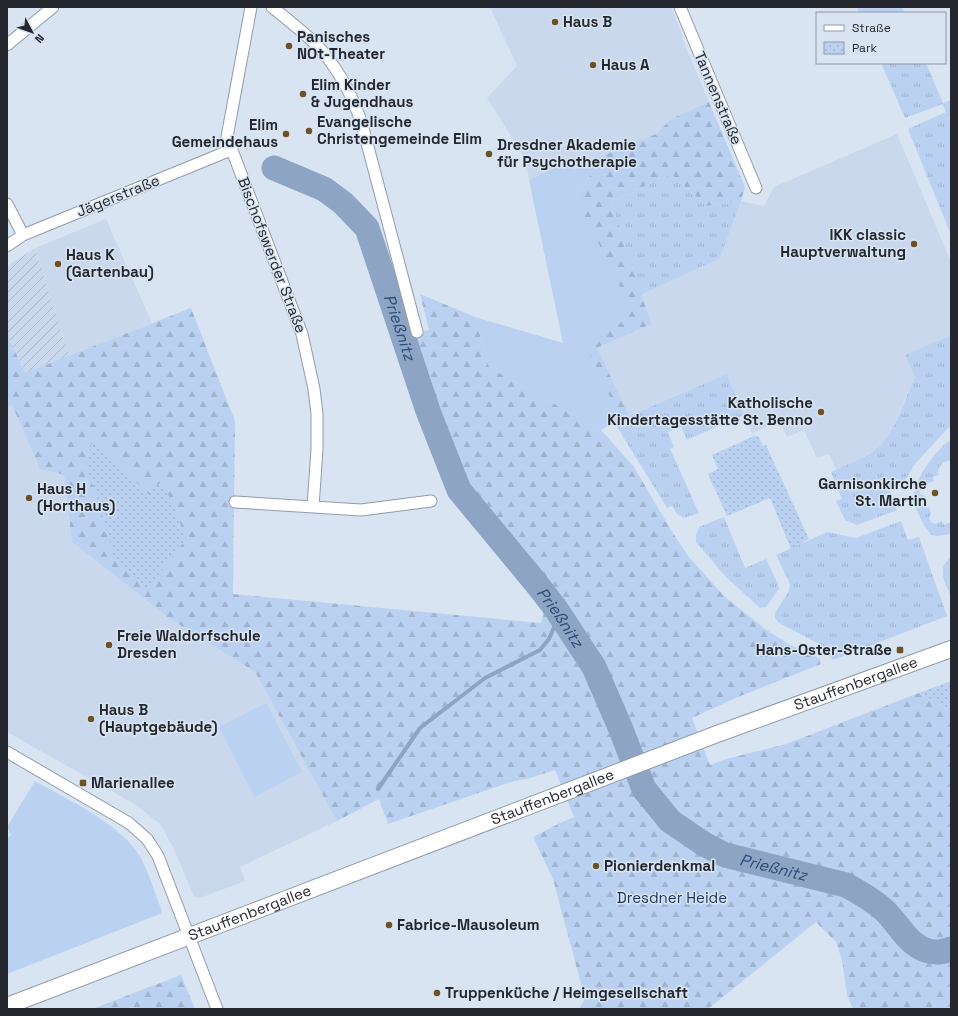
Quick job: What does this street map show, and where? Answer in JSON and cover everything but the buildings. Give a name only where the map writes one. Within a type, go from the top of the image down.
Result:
[{"type":"main road","name":"Stauffenbergallee","points":[[7,1006],[717,734],[951,649]]},
{"type":"street","points":[[7,45],[53,7]]},
{"type":"street","name":"Bischofswerder Straße","points":[[251,7],[227,137],[302,334],[314,390],[317,414],[317,449],[313,507]]},
{"type":"street","points":[[272,7],[323,52],[349,93],[363,128],[417,332]]},
{"type":"street","name":"Tannenstraße","points":[[680,7],[756,188]]},
{"type":"street","name":"Jägerstraße","points":[[7,246],[23,235],[231,150]]},
{"type":"street","points":[[7,204],[23,235]]},
{"type":"street","points":[[235,502],[361,510],[431,501]]},
{"type":"street","points":[[7,752],[129,823],[147,839],[158,856],[217,1009]]},
{"type":"shaded area","points":[[490,7],[671,7],[683,37],[682,38],[709,102],[671,119],[656,134],[574,170],[570,161],[529,180],[526,160],[487,98],[517,66]]},
{"type":"shaded area","points":[[897,134],[951,262],[951,335],[905,355],[915,377],[889,436],[876,449],[862,458],[836,470],[829,454],[817,458],[804,430],[787,437],[780,421],[752,433],[727,374],[629,415],[597,348],[650,324],[641,295],[720,258],[741,201],[764,206],[774,187]]},
{"type":"shaded area","points":[[106,219],[152,323],[69,356],[35,248]]},
{"type":"shaded area","points":[[35,248],[69,356],[25,373],[7,334],[7,266]]},
{"type":"shaded area","name":"Freie Waldorfschule Dresden","points":[[12,405],[40,469],[64,475],[72,542],[169,618],[255,672],[337,821],[240,867],[245,881],[200,898],[194,897],[173,847],[160,824],[136,805],[7,732],[7,407]]},
{"type":"green space","points":[[857,7],[902,7],[904,12],[859,12]]},
{"type":"green space","points":[[881,64],[926,64],[943,103],[951,100],[951,235],[908,129],[946,112],[943,104],[905,118]]},
{"type":"green space","points":[[709,102],[745,187],[741,201],[707,206],[671,174],[611,202],[651,324],[597,348],[629,415],[620,419],[584,344],[626,319],[576,198],[602,156],[656,134],[671,119]]},
{"type":"green space","points":[[602,156],[576,198],[629,305],[626,319],[585,344],[620,419],[601,430],[489,367],[475,317],[563,343],[529,180],[570,161],[574,170]]},
{"type":"green space","points":[[671,174],[707,206],[741,201],[720,258],[641,295],[611,202]]},
{"type":"green space","name":"Dresdner Heide","points":[[420,294],[475,317],[489,367],[601,430],[634,467],[688,556],[725,597],[765,629],[790,645],[820,659],[821,664],[738,697],[692,718],[710,765],[726,759],[786,744],[919,693],[951,711],[951,1009],[853,1009],[847,995],[842,960],[836,942],[816,922],[708,1009],[579,1009],[585,999],[553,879],[533,837],[574,817],[555,770],[511,782],[388,824],[379,799],[337,821],[255,672],[169,618],[72,542],[64,475],[40,469],[12,405],[7,407],[7,334],[25,373],[191,308],[235,421],[233,594],[541,623],[546,605],[449,488],[397,336],[429,330]]},
{"type":"green space","points":[[951,335],[951,425],[914,465],[902,486],[890,491],[897,510],[857,525],[845,520],[836,501],[842,499],[831,472],[870,454],[882,444],[888,436],[915,377],[905,355]]},
{"type":"green space","points":[[727,374],[744,415],[687,440],[681,427],[668,432],[674,447],[670,449],[699,513],[684,518],[677,514],[672,506],[667,508],[614,422]]},
{"type":"green space","points":[[754,436],[758,436],[763,446],[766,445],[809,539],[791,549],[770,498],[727,516],[708,474],[718,469],[712,455]]},
{"type":"green space","points":[[93,438],[148,494],[161,482],[171,500],[186,539],[147,589],[115,560],[86,466]]},
{"type":"green space","points":[[949,441],[951,441],[951,460],[942,463],[938,471],[939,475],[933,477],[934,481],[922,485],[919,490],[920,494],[925,496],[927,501],[924,502],[926,508],[929,507],[931,514],[929,518],[931,522],[935,524],[942,521],[944,525],[951,522],[951,534],[937,536],[931,535],[923,524],[915,506],[914,495],[916,486],[925,468],[937,452]]},
{"type":"green space","points":[[724,517],[745,568],[766,559],[778,584],[779,589],[766,607],[760,608],[726,577],[696,542],[696,535],[699,527]]},
{"type":"green space","points":[[901,521],[908,540],[919,537],[947,616],[833,660],[828,650],[823,646],[779,623],[775,618],[775,613],[789,591],[790,584],[776,555],[827,532],[856,538]]},
{"type":"green space","points":[[951,557],[951,597],[944,581],[943,571],[946,562]]},
{"type":"green space","points":[[951,681],[951,711],[919,693]]},
{"type":"green space","points":[[266,703],[302,772],[254,797],[219,727]]},
{"type":"green space","points":[[35,781],[94,814],[134,847],[148,872],[162,911],[160,914],[7,974],[7,839],[11,835],[7,827]]},
{"type":"green space","points":[[181,975],[195,1009],[144,1009],[132,1007],[125,1009],[92,1009]]},
{"type":"waterway","name":"Prießnitz","points":[[274,168],[324,189],[343,203],[367,228],[428,411],[459,490],[556,609],[594,667],[620,727],[644,789],[670,821],[704,844],[725,855],[846,885],[883,909],[907,937],[921,948],[939,952],[951,949]]},
{"type":"waterway","points":[[378,789],[420,728],[485,678],[540,650],[549,639],[555,625],[556,609]]},
{"type":"place","name":"Haus B","points":[[555,22]]},
{"type":"place","name":"Panisches NOt-Theater","points":[[289,46]]},
{"type":"place","name":"Haus A","points":[[593,65]]},
{"type":"place","name":"Elim Kinder & Jugendhaus","points":[[303,94]]},
{"type":"place","name":"Evangelische Christengemeinde Elim","points":[[309,131]]},
{"type":"place","name":"Elim Gemeindehaus","points":[[286,134]]},
{"type":"place","name":"Dresdner Akademie für Psychotherapie","points":[[489,154]]},
{"type":"place","name":"IKK classic Hauptverwaltung","points":[[914,244]]},
{"type":"place","name":"Haus K (Gartenbau)","points":[[58,264]]},
{"type":"place","name":"Katholische Kindertagesstätte St. Benno","points":[[821,412]]},
{"type":"place","name":"Garnisonkirche St. Martin","points":[[935,493]]},
{"type":"place","name":"Haus H (Horthaus)","points":[[29,498]]},
{"type":"place","name":"Freie Waldorfschule Dresden","points":[[109,645]]},
{"type":"place","name":"Hans-Oster-Straße","points":[[900,650]]},
{"type":"place","name":"Haus B (Hauptgebäude)","points":[[91,719]]},
{"type":"place","name":"Marienallee","points":[[83,783]]},
{"type":"place","name":"Pionierdenkmal","points":[[596,866]]},
{"type":"place","name":"Fabrice-Mausoleum","points":[[389,925]]},
{"type":"place","name":"Truppenküche / Heimgesellschaft","points":[[437,993]]}]
